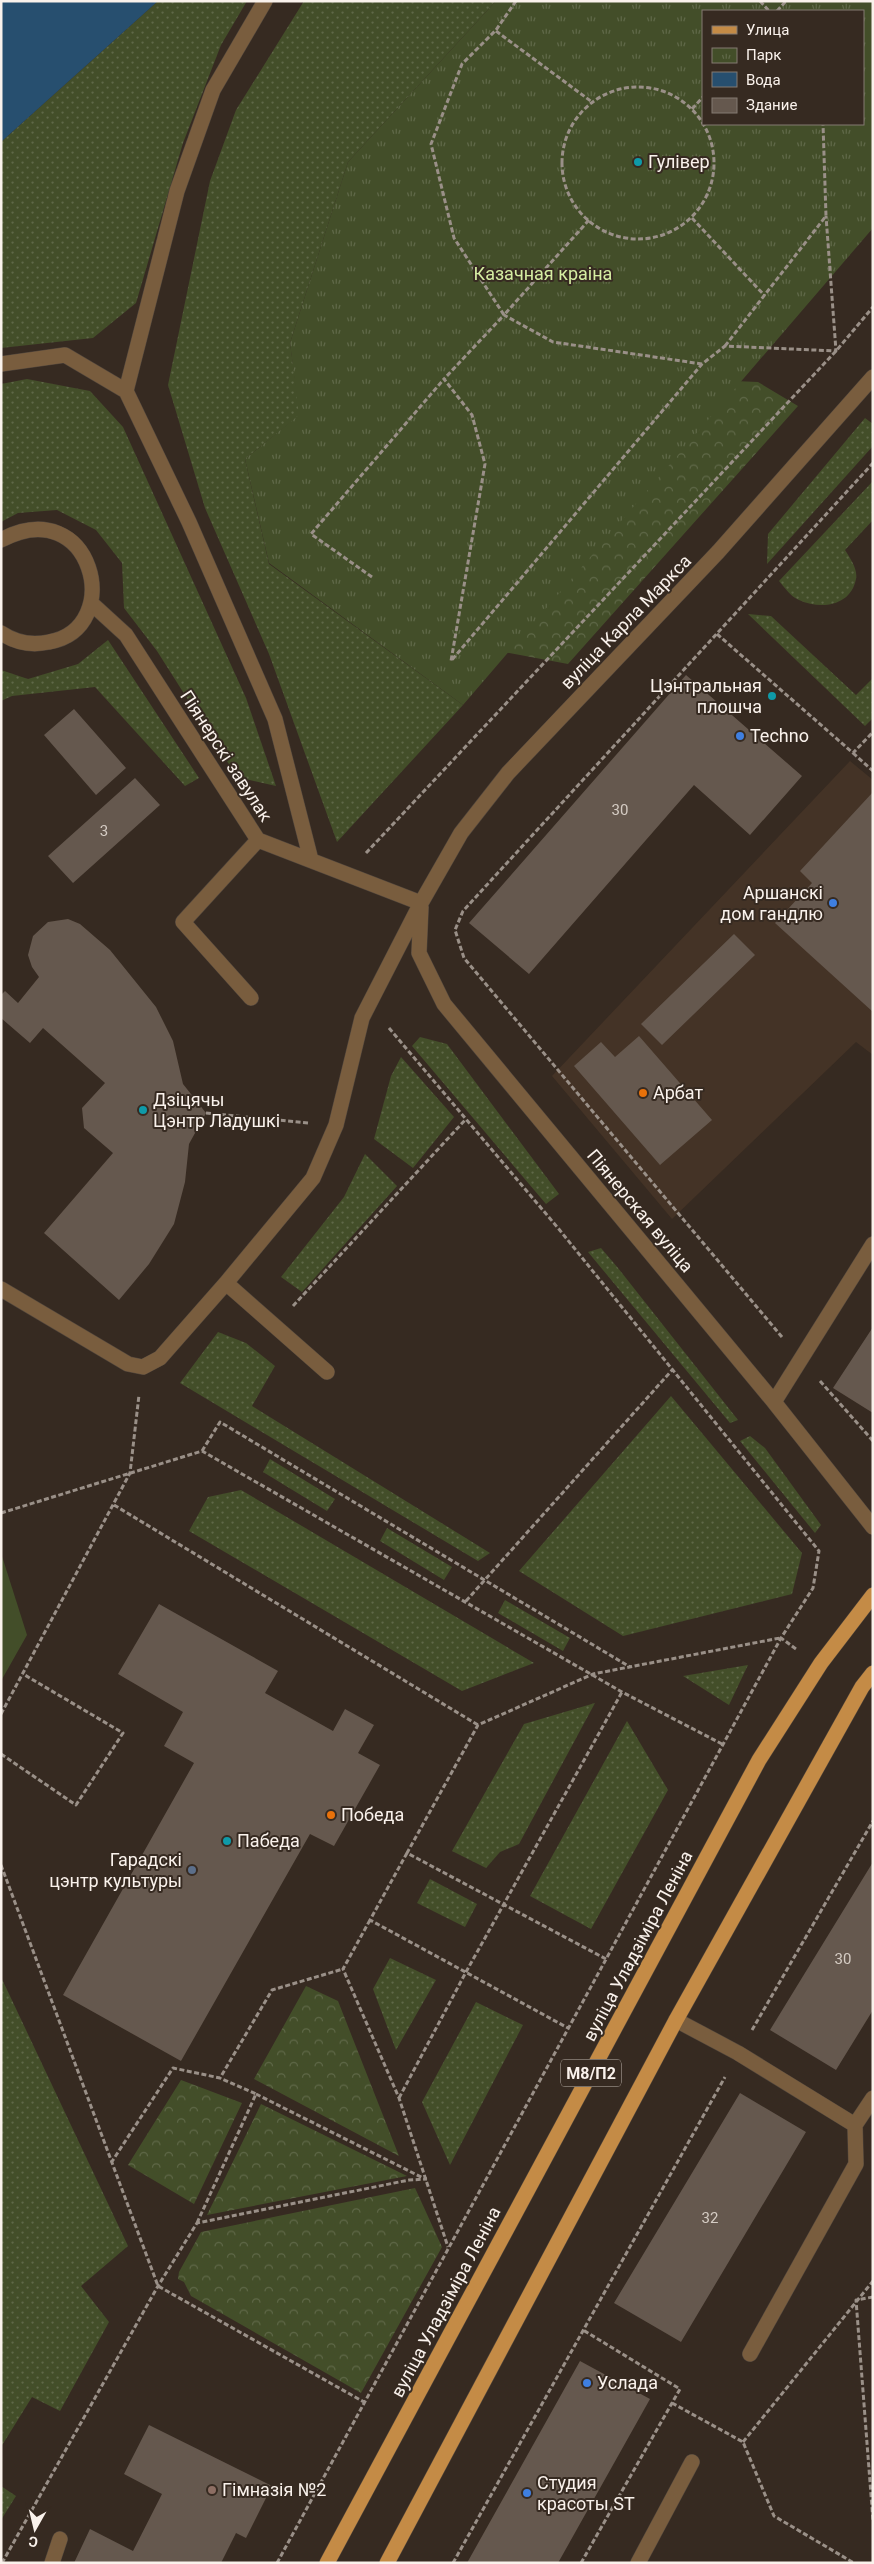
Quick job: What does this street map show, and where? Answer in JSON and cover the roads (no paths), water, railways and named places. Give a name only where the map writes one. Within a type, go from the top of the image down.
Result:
[{"type":"main road","name":"вуліца Уладзіміра Леніна","points":[[327,2563],[759,1760],[821,1663],[873,1595]]},
{"type":"main road","name":"М8/П2","points":[[387,2563],[676,2020],[862,1687],[873,1673]]},
{"type":"street","points":[[126,391],[184,173],[213,90],[264,1]]},
{"type":"street","points":[[1,364],[65,355],[126,391],[189,522],[275,719],[311,860]]},
{"type":"street","name":"вуліца Карла Маркса","points":[[1,1289],[128,1364],[143,1367],[160,1358],[226,1283],[313,1178],[336,1125],[362,1018],[460,832],[508,773],[718,552],[873,377]]},
{"type":"street","points":[[1,540],[16,532],[34,529],[52,531],[68,539],[82,551],[90,567],[93,585],[91,603],[77,626],[70,633],[54,641],[37,644],[18,642],[1,633]]},
{"type":"street","name":"Піянерскі завулак","points":[[91,603],[126,635],[258,840],[421,903]]},
{"type":"street","points":[[250,998],[183,922],[258,840]]},
{"type":"street","name":"Піянерская вуліца","points":[[421,903],[419,953],[444,1004],[774,1402],[873,1527]]},
{"type":"street","points":[[774,1402],[873,1244]]},
{"type":"street","points":[[226,1283],[327,1372]]},
{"type":"street","points":[[676,2020],[738,2053],[855,2125]]},
{"type":"street","points":[[750,2354],[856,2164],[855,2125],[873,2098]]},
{"type":"street","points":[[638,2563],[692,2462]]},
{"type":"street","points":[[52,2563],[60,2539]]},
{"type":"water","points":[[1,1],[158,1],[1,142]]},
{"type":"place","name":"Гулівер","points":[[638,162]]},
{"type":"place","name":"Цэнтральная плошча","points":[[772,696]]},
{"type":"place","name":"Techno","points":[[740,736]]},
{"type":"place","name":"Аршанскі дом гандлю","points":[[833,903]]},
{"type":"place","name":"Арбат","points":[[643,1093]]},
{"type":"place","name":"Дзіцячы Цэнтр Ладушкі","points":[[143,1110]]},
{"type":"place","name":"Победа","points":[[331,1815]]},
{"type":"place","name":"Пабеда","points":[[227,1841]]},
{"type":"place","name":"Гарадскі цэнтр культуры","points":[[192,1870]]},
{"type":"place","name":"Услада","points":[[587,2383]]},
{"type":"place","name":"Гімназія №2","points":[[212,2490]]},
{"type":"place","name":"Студия красоты ST","points":[[527,2493]]},
{"type":"park label","name":"Казачная краіна","points":[[543,274]]}]
